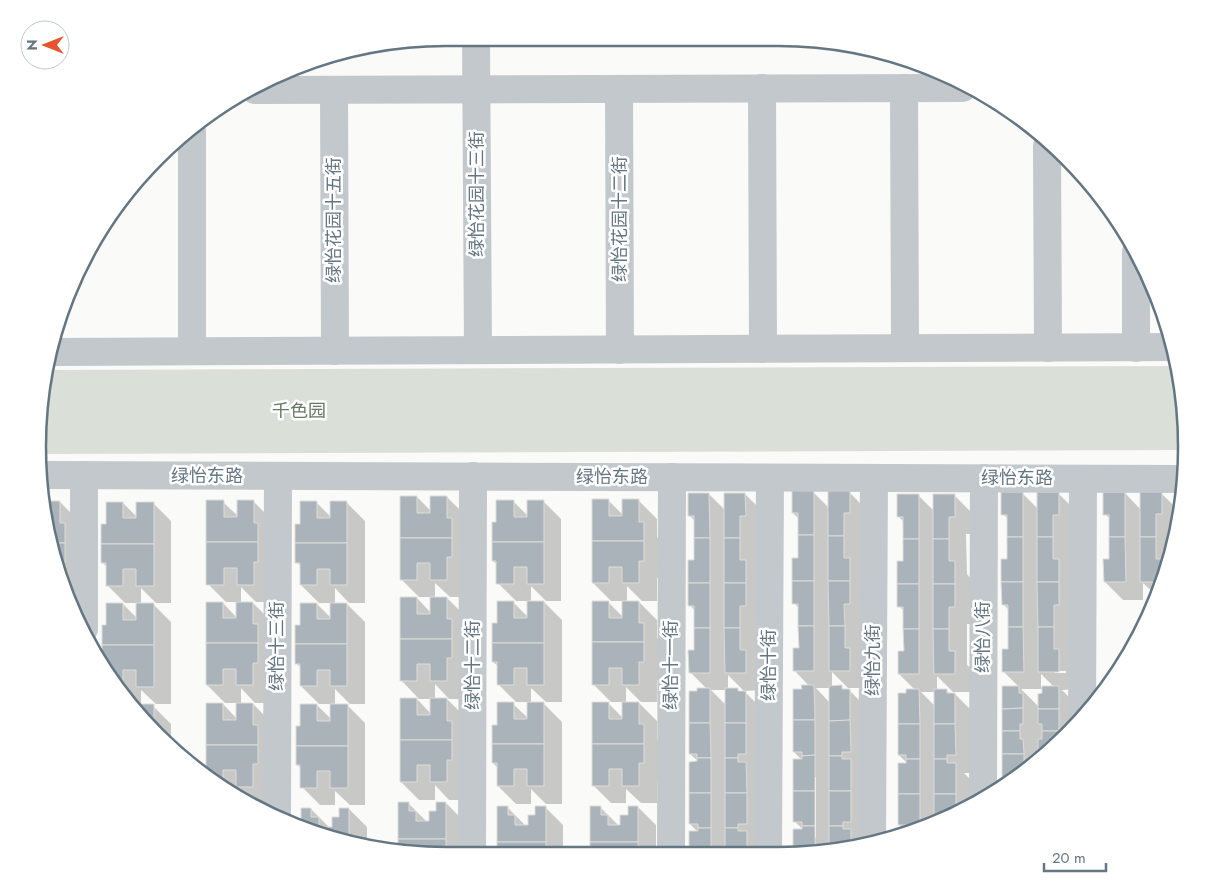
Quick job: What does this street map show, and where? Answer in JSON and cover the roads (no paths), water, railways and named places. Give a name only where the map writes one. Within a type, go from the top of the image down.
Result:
[{"type":"street","name":"绿怡花园十三街","points":[[476,46],[478,350]]},
{"type":"street","points":[[762,88],[763,349]]},
{"type":"street","points":[[904,88],[905,348]]},
{"type":"street","points":[[265,90],[955,88]]},
{"type":"street","name":"绿怡花园十二街","points":[[619,89],[620,350]]},
{"type":"street","name":"绿怡花园十五街","points":[[334,90],[335,350]]},
{"type":"street","points":[[192,138],[192,351]]},
{"type":"street","points":[[1047,151],[1048,348]]},
{"type":"street","points":[[1136,269],[1136,348]]},
{"type":"street","points":[[58,352],[1165,348]]},
{"type":"street","name":"绿怡东路","points":[[47,475],[1176,479]]},
{"type":"street","points":[[84,475],[84,615]]},
{"type":"street","name":"绿怡十三街","points":[[277,809],[278,476]]},
{"type":"street","name":"绿怡十二街","points":[[472,847],[473,476]]},
{"type":"street","name":"绿怡十一街","points":[[670,847],[672,477]]},
{"type":"street","name":"绿怡十街","points":[[768,847],[770,478]]},
{"type":"street","name":"绿怡九街","points":[[872,835],[874,478]]},
{"type":"street","name":"绿怡八街","points":[[982,790],[984,478]]},
{"type":"street","points":[[1082,705],[1083,479]]},
{"type":"park label","name":"千色园","points":[[299,411]]}]
